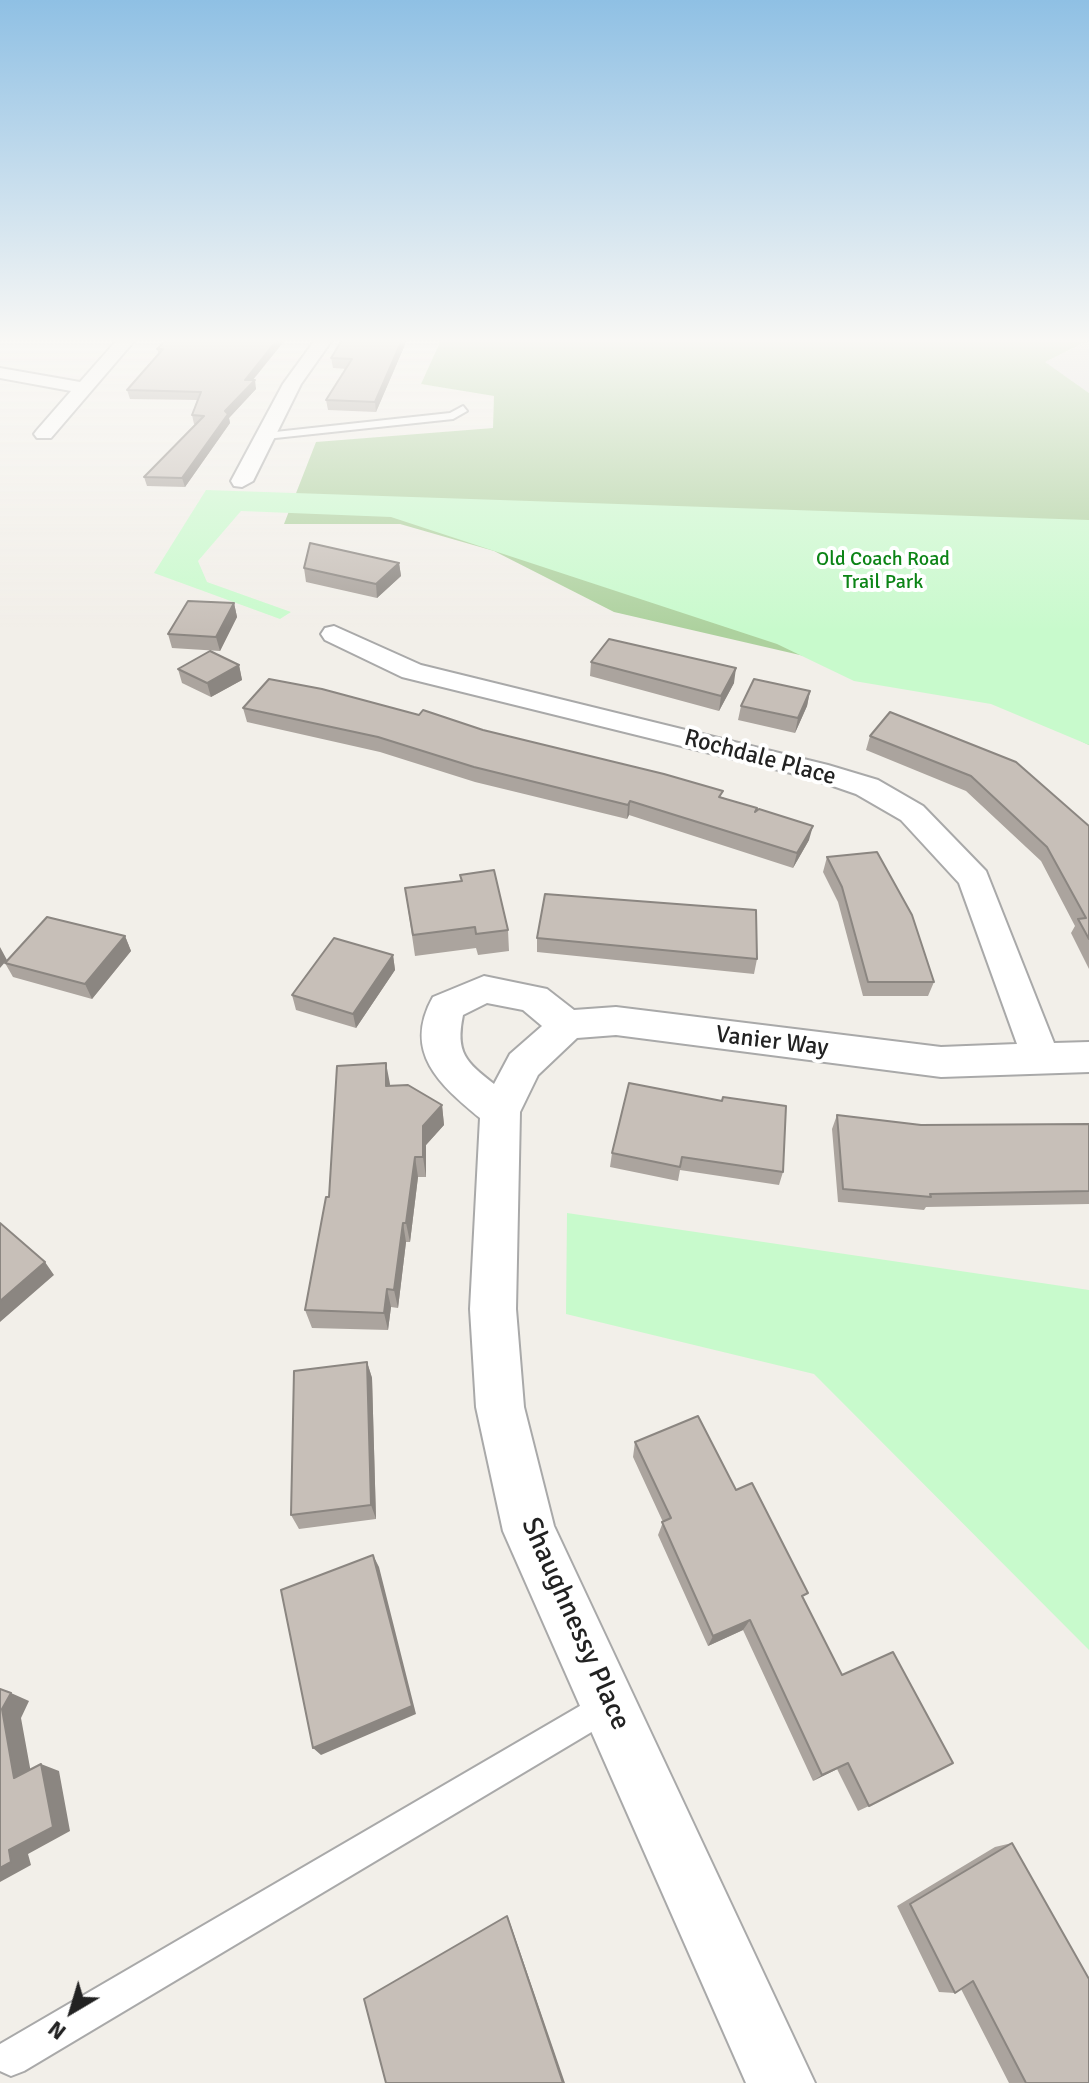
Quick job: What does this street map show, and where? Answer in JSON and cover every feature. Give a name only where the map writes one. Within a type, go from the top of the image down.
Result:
[{"type":"street","points":[[242,481],[265,437]]},
{"type":"street","name":"Rochdale Place","points":[[334,634],[412,671],[817,771],[867,787],[901,806],[939,838],[974,879],[1041,1058]]},
{"type":"street","points":[[484,989],[534,999],[567,1025],[524,1065],[500,1112],[452,1072],[439,1038],[446,1007],[484,989]]},
{"type":"street","name":"Vanier Way","points":[[567,1025],[616,1021],[941,1062],[1089,1057]]},
{"type":"street","name":"Shaughnessy Place","points":[[500,1112],[493,1309],[500,1407],[529,1531],[781,2083]]},
{"type":"lane","points":[[11,2058],[609,1704]]},
{"type":"green space","points":[[377,437],[1089,437],[1089,745],[1003,702],[614,612],[494,551],[400,524],[284,524],[316,442]]},
{"type":"green space","name":"Old Coach Road Trail Park","points":[[206,490],[1089,520],[1089,745],[991,704],[854,681],[777,644],[391,517],[241,511],[198,561],[207,582],[291,612],[280,619],[154,573]]},
{"type":"green space","points":[[567,1213],[1089,1290],[1089,1650],[814,1374],[566,1314]]},
{"type":"building","points":[[183,437],[211,437],[182,478],[144,477]]},
{"type":"building","points":[[310,543],[399,563],[376,584],[304,568]]},
{"type":"building","points":[[188,601],[234,603],[216,637],[168,634]]},
{"type":"building","points":[[609,639],[736,668],[721,696],[591,662]]},
{"type":"building","points":[[210,651],[239,665],[207,683],[178,669]]},
{"type":"building","points":[[269,679],[322,689],[419,715],[423,710],[483,730],[664,774],[723,791],[719,797],[757,808],[755,812],[759,809],[813,826],[797,853],[630,801],[628,805],[474,767],[378,737],[243,708]]},
{"type":"building","points":[[754,679],[810,691],[798,718],[741,706]]},
{"type":"building","points":[[890,712],[1016,762],[1089,826],[1089,939],[1078,919],[1086,918],[1047,847],[971,776],[870,736]]},
{"type":"building","points":[[877,852],[912,915],[934,982],[868,982],[842,887],[827,857]]},
{"type":"building","points":[[494,870],[508,930],[476,934],[475,927],[413,935],[405,888],[462,881],[460,875]]},
{"type":"building","points":[[545,894],[756,910],[757,959],[537,938]]},
{"type":"building","points":[[47,917],[125,936],[85,984],[5,963]]},
{"type":"building","points":[[334,938],[393,955],[353,1014],[292,995]]},
{"type":"building","points":[[386,1063],[386,1086],[408,1085],[442,1105],[423,1126],[423,1157],[415,1157],[394,1290],[387,1289],[384,1313],[305,1310],[326,1197],[329,1197],[337,1066]]},
{"type":"building","points":[[629,1083],[722,1101],[723,1097],[786,1106],[783,1172],[682,1157],[680,1167],[612,1153]]},
{"type":"building","points":[[837,1115],[921,1125],[1089,1124],[1089,1191],[930,1194],[931,1197],[843,1189]]},
{"type":"building","points":[[0,1223],[45,1262],[0,1301]]},
{"type":"building","points":[[367,1362],[371,1505],[291,1515],[294,1371]]},
{"type":"building","points":[[698,1416],[736,1490],[752,1483],[808,1593],[802,1596],[842,1675],[893,1652],[953,1763],[869,1806],[848,1763],[822,1775],[750,1620],[713,1636],[662,1522],[671,1518],[635,1442]]},
{"type":"building","points":[[373,1555],[412,1706],[313,1748],[281,1590]]},
{"type":"building","points":[[0,1689],[11,1693],[2,1709],[14,1778],[41,1764],[53,1827],[9,1850],[11,1862],[0,1868]]},
{"type":"building","points":[[1012,1843],[1089,1979],[1089,2083],[1026,2083],[973,1981],[955,1993],[910,1904]]},
{"type":"building","points":[[507,1916],[563,2083],[386,2083],[364,1999]]}]
